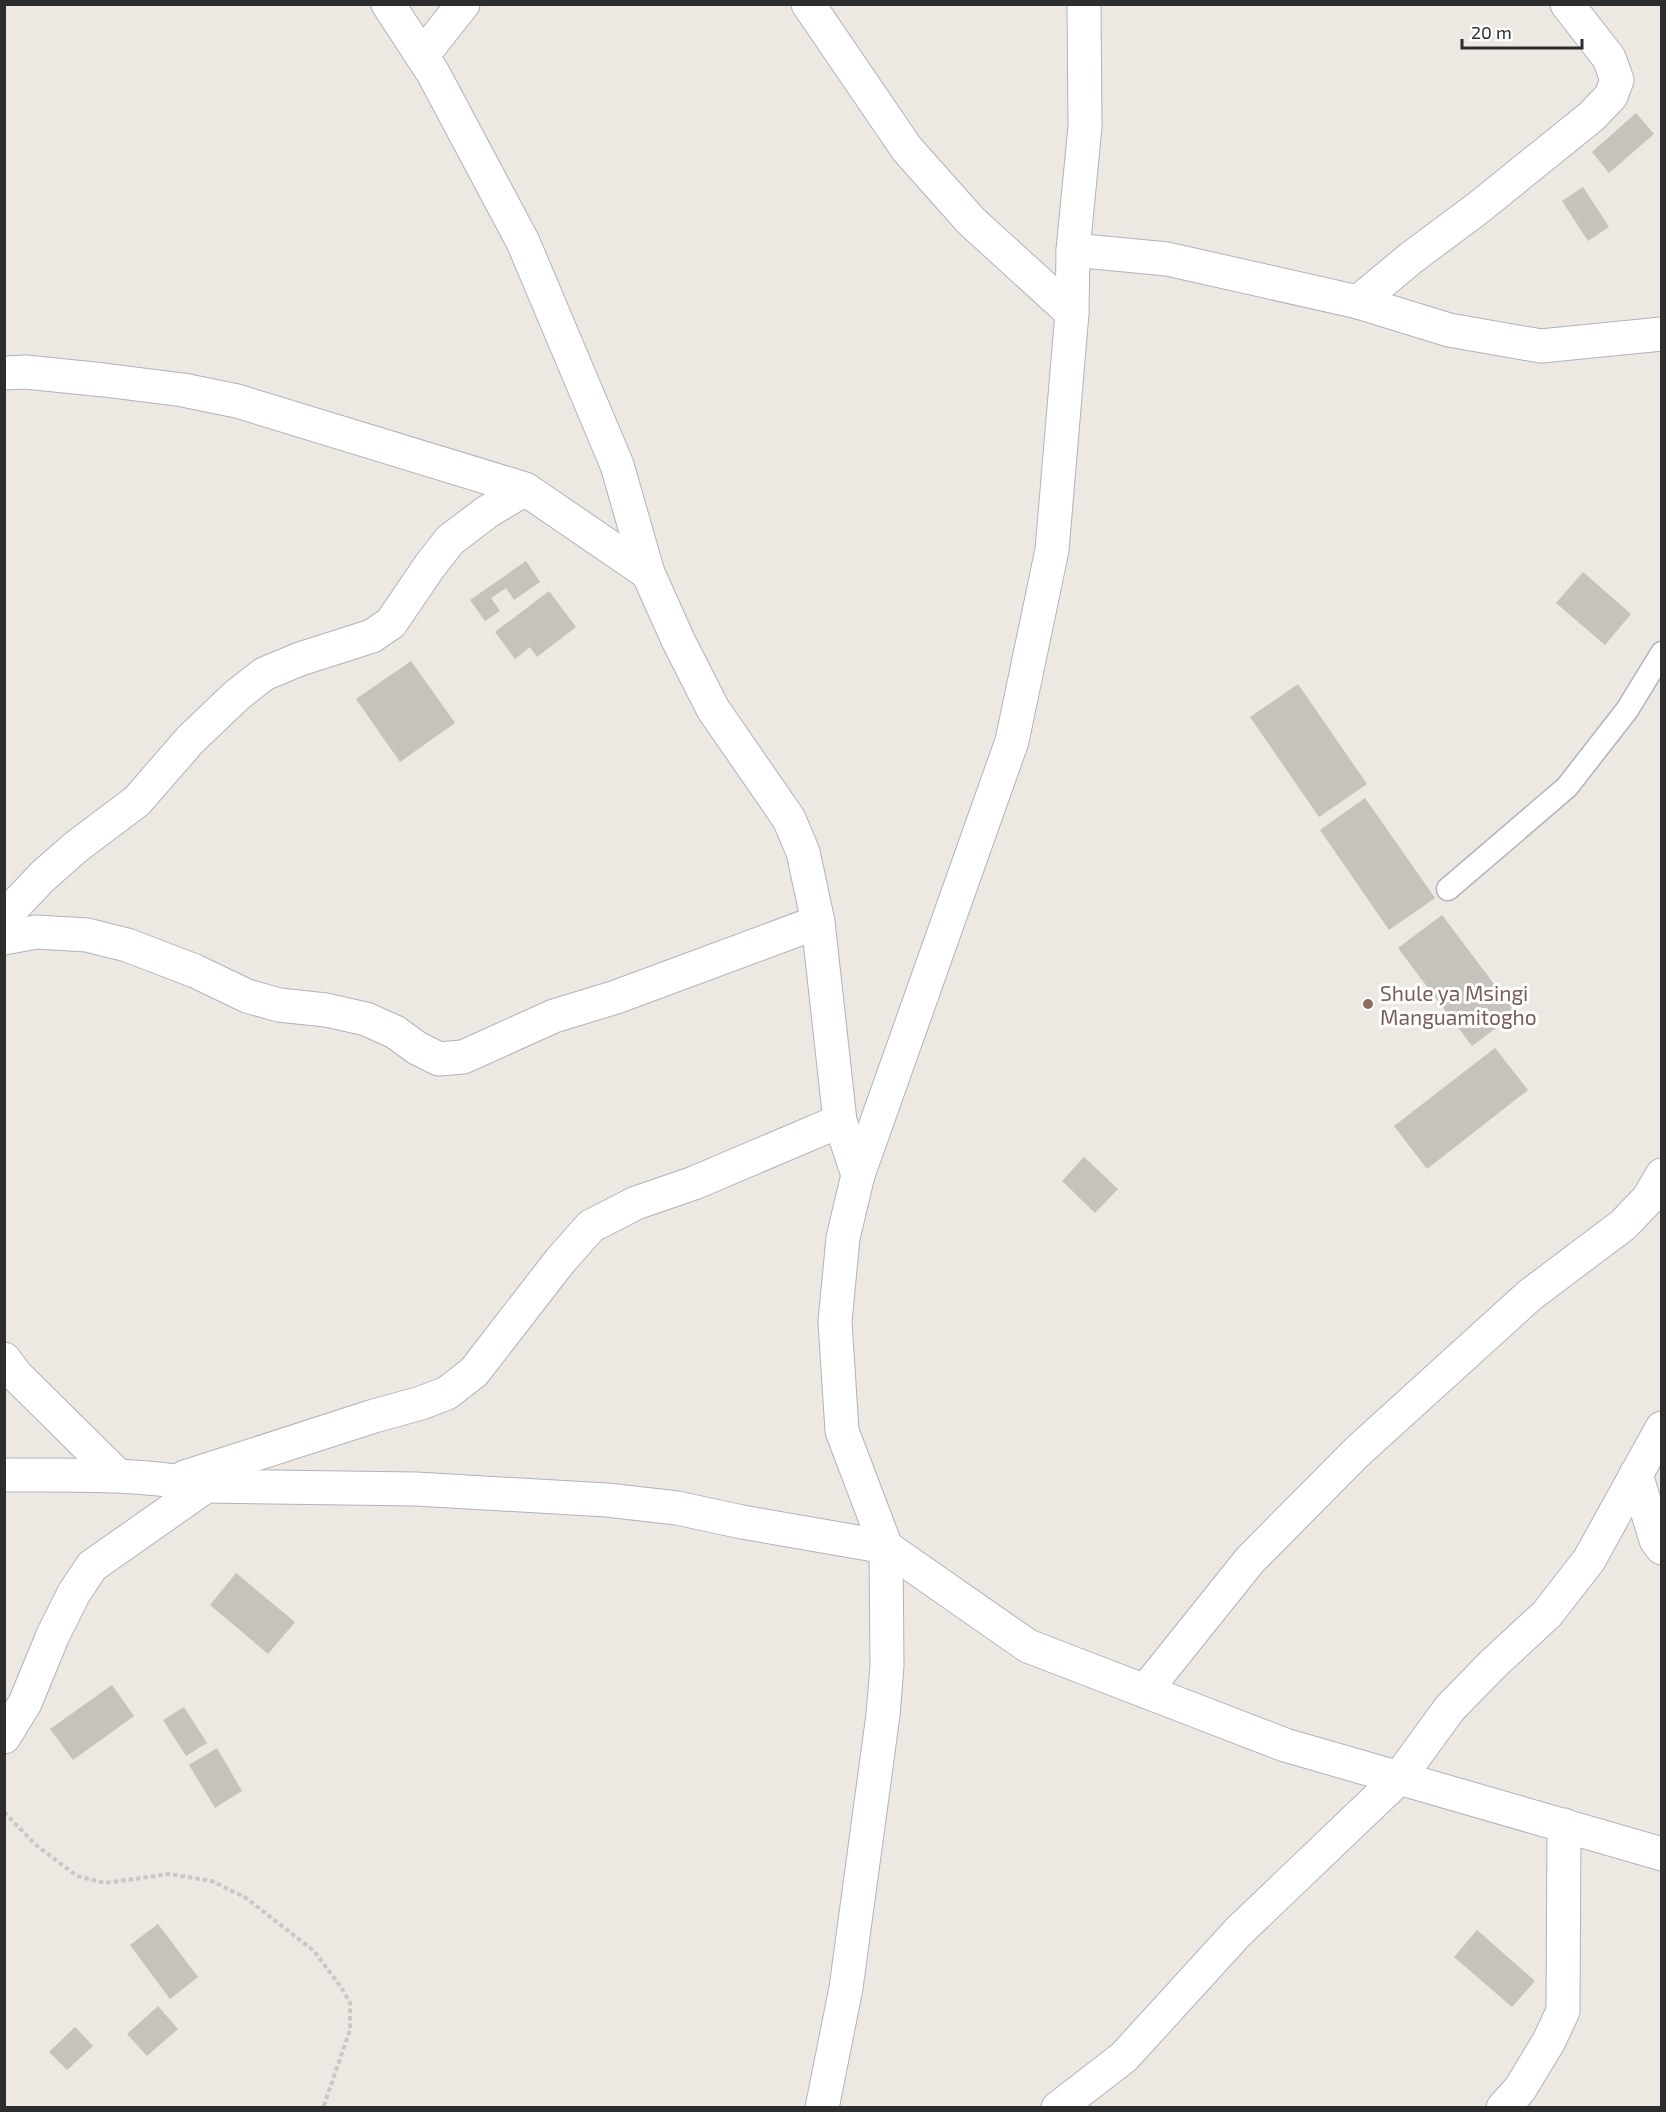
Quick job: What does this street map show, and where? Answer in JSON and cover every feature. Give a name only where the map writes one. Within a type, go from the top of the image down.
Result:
[{"type":"street","points":[[388,4],[422,56],[523,242],[617,465],[648,573],[713,709],[789,819],[803,852],[818,922],[840,1121],[858,1175]]},
{"type":"street","points":[[422,56],[463,4]]},
{"type":"street","points":[[808,4],[907,149],[971,221],[1072,313]]},
{"type":"street","points":[[822,2108],[846,1988],[883,1715],[887,1666],[886,1547],[842,1431],[835,1321],[843,1238],[858,1175],[1012,741],[1052,550],[1072,313],[1073,250],[1085,127],[1084,4]]},
{"type":"street","points":[[1358,302],[1584,122],[1611,96],[1617,80],[1609,58],[1567,4]]},
{"type":"street","points":[[1073,250],[1167,259],[1358,302],[1449,330],[1541,346],[1662,334]]},
{"type":"street","points":[[12,366],[183,390],[237,401],[525,489],[648,573]]},
{"type":"street","points":[[4,917],[43,876],[76,847],[137,801],[190,740],[236,696],[264,674],[300,659],[372,636],[391,623],[450,540],[487,512],[525,489]]},
{"type":"street","points":[[4,938],[36,932],[87,935],[127,945],[195,970],[247,996],[279,1005],[326,1010],[366,1019],[395,1032],[417,1048],[439,1059],[463,1057],[554,1016],[616,997],[818,922]]},
{"type":"street","points":[[4,1737],[25,1703],[53,1635],[74,1593],[92,1566],[191,1483],[374,1416],[447,1393],[474,1372],[560,1261],[591,1226],[636,1203],[694,1184],[840,1121]]},
{"type":"street","points":[[1145,1691],[1250,1560],[1357,1452],[1530,1294],[1623,1225],[1648,1199],[1660,1180]]},
{"type":"street","points":[[4,1359],[16,1375],[117,1475]]},
{"type":"street","points":[[1058,2108],[1124,2057],[1238,1932],[1399,1778],[1450,1708],[1554,1605],[1589,1560],[1662,1428]]},
{"type":"street","points":[[1636,1474],[1656,1540],[1662,1548]]},
{"type":"street","points":[[4,1475],[117,1475],[191,1483],[416,1489],[607,1500],[677,1508],[742,1522],[886,1547],[1028,1646],[1285,1745],[1662,1854]]},
{"type":"street","points":[[1503,2108],[1520,2089],[1549,2041],[1563,2011],[1564,1826]]},
{"type":"lane","points":[[1448,889],[1568,788],[1627,710],[1662,653]]},
{"type":"path","points":[[4,1812],[36,1845],[77,1876],[105,1883],[169,1874],[212,1881],[246,1899],[314,1951],[350,2002],[350,2030],[323,2108]]},
{"type":"building","points":[[1636,113],[1654,134],[1609,173],[1592,152]]},
{"type":"building","points":[[1583,187],[1609,227],[1588,241],[1562,201]]},
{"type":"building","points":[[526,561],[540,582],[514,600],[506,588],[491,598],[500,611],[485,621],[470,600]]},
{"type":"building","points":[[1583,572],[1631,614],[1605,645],[1556,603]]},
{"type":"building","points":[[549,591],[576,627],[537,657],[530,647],[515,659],[495,632]]},
{"type":"building","points":[[411,661],[455,723],[400,762],[356,699]]},
{"type":"building","points":[[1298,684],[1367,784],[1319,817],[1250,717]]},
{"type":"building","points":[[1365,798],[1435,898],[1389,930],[1320,830]]},
{"type":"building","points":[[1442,915],[1516,1013],[1472,1046],[1398,948]]},
{"type":"building","points":[[1495,1048],[1528,1090],[1427,1169],[1394,1126]]},
{"type":"building","points":[[1084,1157],[1118,1189],[1095,1213],[1062,1181]]},
{"type":"building","points":[[236,1573],[295,1622],[268,1654],[210,1605]]},
{"type":"building","points":[[112,1685],[134,1716],[73,1760],[50,1729]]},
{"type":"building","points":[[184,1707],[207,1743],[186,1756],[163,1720]]},
{"type":"building","points":[[217,1748],[242,1791],[215,1808],[189,1765]]},
{"type":"building","points":[[158,1924],[198,1977],[170,1999],[130,1945]]},
{"type":"building","points":[[1477,1930],[1535,1981],[1512,2007],[1454,1957]]},
{"type":"building","points":[[158,2006],[178,2029],[147,2056],[127,2034]]},
{"type":"building","points":[[75,2027],[93,2046],[67,2070],[49,2052]]},
{"type":"place","name":"Shule ya Msingi Manguamitogho","points":[[1368,1004]]}]
